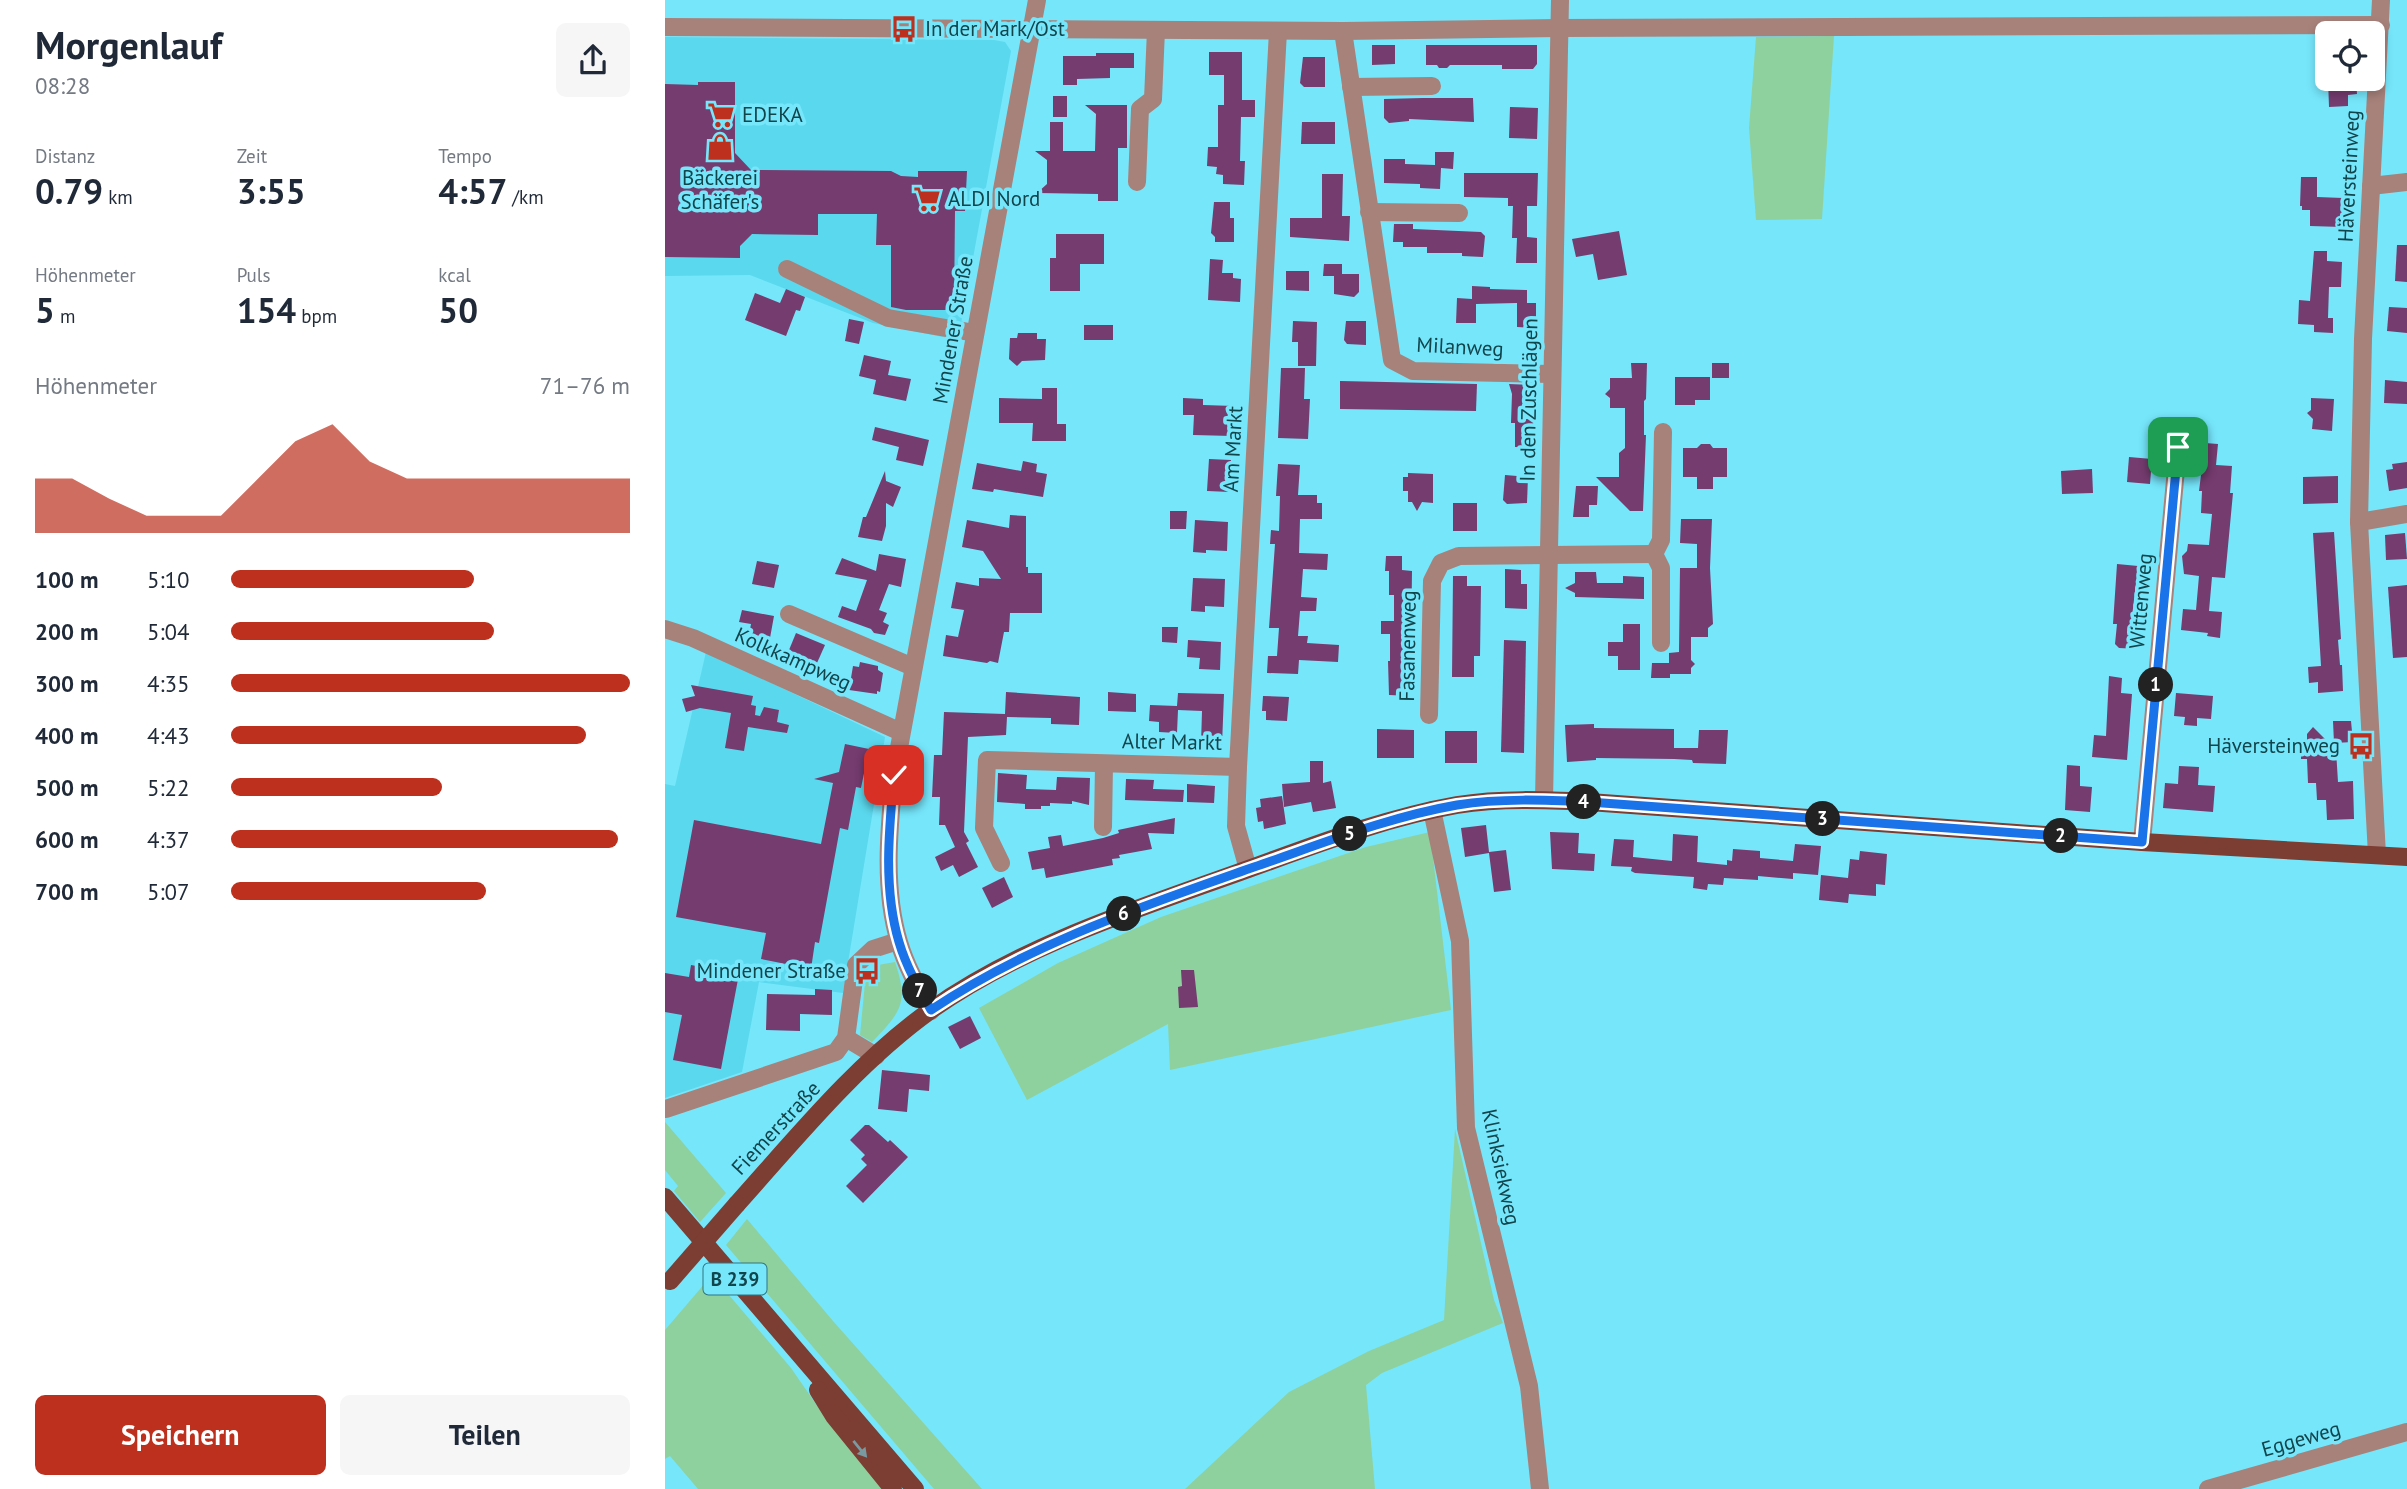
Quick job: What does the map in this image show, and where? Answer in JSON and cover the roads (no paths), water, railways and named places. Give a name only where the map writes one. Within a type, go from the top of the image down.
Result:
[{"type":"main road","name":"Fiemerstraße","points":[[668,1284],[737,1204],[799,1144],[876,1056],[931,1010],[965,987],[1002,967],[1129,912],[1332,840],[1432,810],[1488,802],[1544,800],[2142,842],[2407,857]]},
{"type":"main road","name":"B 239","points":[[665,1197],[915,1489]]},
{"type":"main road","points":[[796,1351],[834,1416],[893,1489]]},
{"type":"street","name":"Mindener Straße","points":[[931,1010],[907,965],[898,941],[891,896],[890,819],[901,732],[1037,0]]},
{"type":"street","name":"In den Zuschlägen","points":[[1544,800],[1560,0]]},
{"type":"street","name":"Häversteinweg","points":[[2381,0],[2381,21]]},
{"type":"street","points":[[665,27],[1343,31],[2315,25]]},
{"type":"street","points":[[1137,182],[1140,109],[1153,99],[1156,30]]},
{"type":"street","name":"Am Markt","points":[[1248,869],[1237,826],[1238,767],[1277,31]]},
{"type":"street","name":"Milanweg","points":[[1343,31],[1392,360],[1413,371],[1552,374]]},
{"type":"street","points":[[1351,88],[1432,86]]},
{"type":"street","name":"Häversteinweg","points":[[2377,91],[2363,339],[2359,522],[2377,855]]},
{"type":"street","points":[[2371,186],[2407,182]]},
{"type":"street","points":[[1370,212],[1459,213]]},
{"type":"street","points":[[787,269],[888,318],[975,333]]},
{"type":"street","points":[[1661,643],[1661,568],[1654,554],[1661,540],[1663,432]]},
{"type":"street","name":"Wittenweg","points":[[2142,842],[2178,447]]},
{"type":"street","points":[[2359,522],[2407,514]]},
{"type":"street","name":"Fasanenweg","points":[[1429,715],[1432,581],[1441,563],[1459,556],[1654,554]]},
{"type":"street","points":[[789,614],[913,667]]},
{"type":"street","name":"Kolkkampweg","points":[[665,629],[693,638],[901,732]]},
{"type":"street","name":"Alter Markt","points":[[1000,863],[984,828],[987,760],[1238,767]]},
{"type":"street","name":"Alter Markt","points":[[1104,764],[1104,827]]},
{"type":"street","name":"Klinksiekweg","points":[[1432,810],[1460,941],[1466,1128],[1529,1386],[1539,1489]]},
{"type":"street","points":[[666,1109],[836,1052],[846,1038],[856,965],[873,949],[898,941]]},
{"type":"street","points":[[846,1038],[876,1056]]},
{"type":"street","name":"Eggeweg","points":[[2208,1489],[2407,1432]]},
{"type":"place","name":"In der Mark/Ost","points":[[904,29]]},
{"type":"place","name":"EDEKA","points":[[721,115]]},
{"type":"place","name":"Bäckerei Schäfer's","points":[[720,147]]},
{"type":"place","name":"ALDI Nord","points":[[927,199]]},
{"type":"place","name":"Häversteinweg","points":[[2361,746]]},
{"type":"place","name":"Mindener Straße","points":[[867,971]]}]
